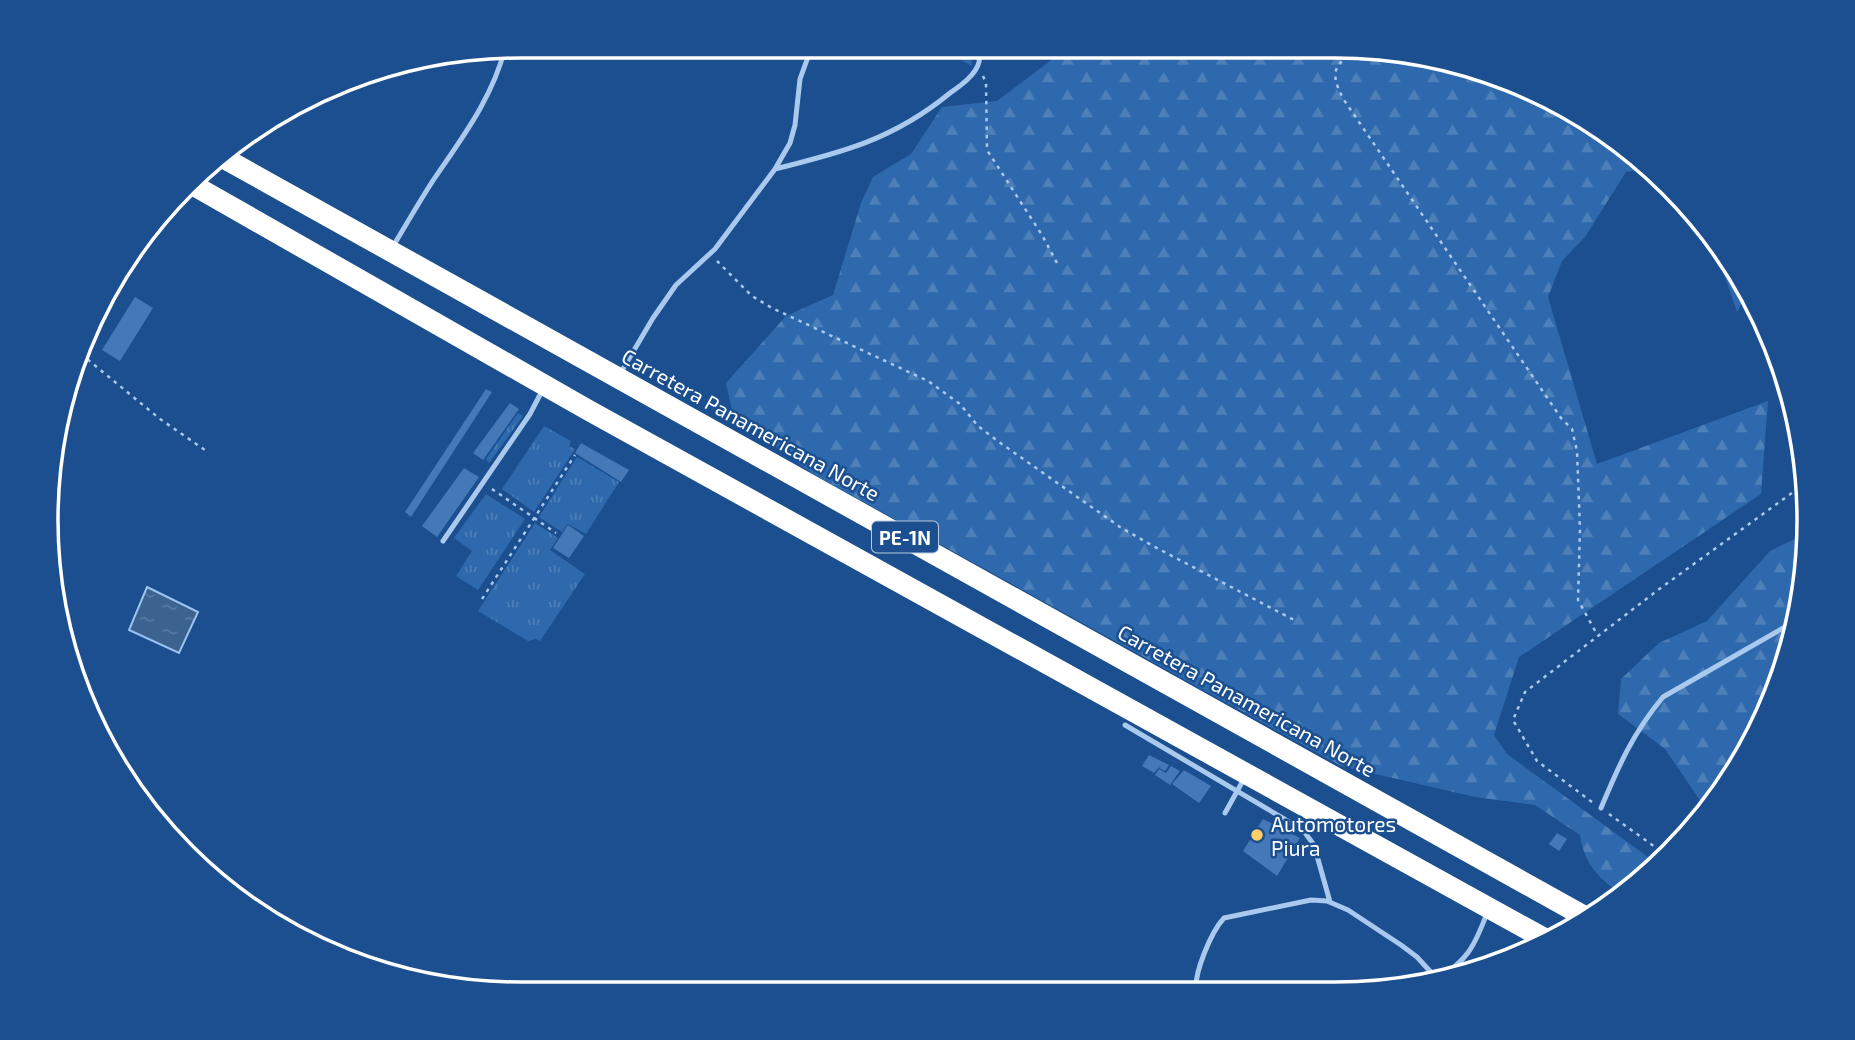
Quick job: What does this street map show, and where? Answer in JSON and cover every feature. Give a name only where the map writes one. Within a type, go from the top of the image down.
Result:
[{"type":"highway","name":"Carretera Panamericana Norte","points":[[229,161],[1578,913]]},
{"type":"highway","name":"PE-1N","points":[[198,188],[1242,782],[1538,935]]},
{"type":"lane","points":[[618,377],[676,285],[710,254],[775,169],[790,143],[795,125],[800,79],[808,58]]},
{"type":"lane","points":[[775,169],[845,151],[887,135],[919,118],[960,86],[976,69],[979,58]]},
{"type":"lane","points":[[390,251],[483,104],[502,59]]},
{"type":"lane","points":[[443,541],[530,414],[545,385]]},
{"type":"lane","points":[[1601,808],[1627,747],[1663,696],[1784,627]]},
{"type":"lane","points":[[1125,725],[1242,782],[1303,830],[1314,845],[1330,902]]},
{"type":"lane","points":[[1225,813],[1242,782]]},
{"type":"lane","points":[[1196,982],[1196,973],[1214,932],[1224,918],[1311,900],[1330,902],[1348,910],[1417,957],[1429,972]]},
{"type":"lane","points":[[1457,965],[1469,953],[1489,908]]},
{"type":"path","points":[[1345,58],[1339,62],[1334,73],[1340,93],[1553,407],[1572,429],[1577,451],[1580,529],[1578,600],[1598,636]]},
{"type":"path","points":[[976,69],[986,83],[987,150],[1057,263]]},
{"type":"path","points":[[710,254],[752,296],[772,308],[928,381],[960,404],[978,426],[999,442],[1120,527],[1296,621]]},
{"type":"path","points":[[87,359],[160,419],[205,450]]},
{"type":"path","points":[[482,599],[575,455]]},
{"type":"path","points":[[483,483],[556,533]]},
{"type":"path","points":[[1659,850],[1536,761],[1513,720],[1525,692],[1796,490]]},
{"type":"green space","points":[[958,58],[971,58],[972,66]]},
{"type":"green space","points":[[1054,58],[1335,58],[1395,62],[1484,82],[1539,105],[1592,136],[1638,170],[1626,172],[1585,237],[1562,261],[1548,297],[1597,464],[1768,401],[1761,494],[1519,657],[1494,735],[1507,754],[1650,858],[1640,868],[1614,888],[1589,863],[1580,835],[1535,805],[1475,797],[1341,766],[813,474],[733,415],[726,383],[786,316],[833,295],[861,203],[873,177],[911,154],[942,107],[997,101]]},
{"type":"green space","points":[[1721,267],[1742,302],[1737,312]]},
{"type":"green space","points":[[518,413],[523,416],[489,463],[486,459]]},
{"type":"green space","points":[[544,426],[571,441],[569,446],[575,449],[534,512],[502,489]]},
{"type":"green space","points":[[577,457],[619,482],[586,534],[568,524],[562,532],[539,517]]},
{"type":"green space","points":[[486,494],[525,519],[478,590],[456,576],[472,551],[454,538]]},
{"type":"green space","points":[[535,523],[558,538],[550,550],[585,574],[540,641],[528,641],[478,611]]},
{"type":"green space","points":[[1796,538],[1793,580],[1781,640],[1773,669],[1750,724],[1701,802],[1665,749],[1618,714],[1621,679],[1659,643],[1707,621],[1770,551]]},
{"type":"water","points":[[147,587],[198,612],[179,653],[129,630]]},
{"type":"building","points":[[135,297],[153,308],[120,361],[102,350]]},
{"type":"building","points":[[486,389],[492,392],[411,517],[405,512]]},
{"type":"building","points":[[510,403],[519,409],[483,460],[473,453]]},
{"type":"building","points":[[581,443],[629,470],[621,482],[575,453]]},
{"type":"building","points":[[464,468],[479,477],[437,537],[422,526]]},
{"type":"building","points":[[568,525],[584,536],[569,558],[553,548]]},
{"type":"building","points":[[1149,755],[1169,765],[1165,771],[1159,768],[1161,765],[1154,773],[1142,766]]},
{"type":"building","points":[[1171,766],[1180,771],[1170,785],[1155,775],[1159,769],[1166,773]]},
{"type":"building","points":[[1184,770],[1211,786],[1199,803],[1172,784]]},
{"type":"building","points":[[1263,819],[1300,838],[1277,876],[1243,851]]},
{"type":"building","points":[[1557,833],[1567,839],[1559,851],[1549,844]]},
{"type":"place","name":"Automotores Piura","points":[[1257,835]]}]
